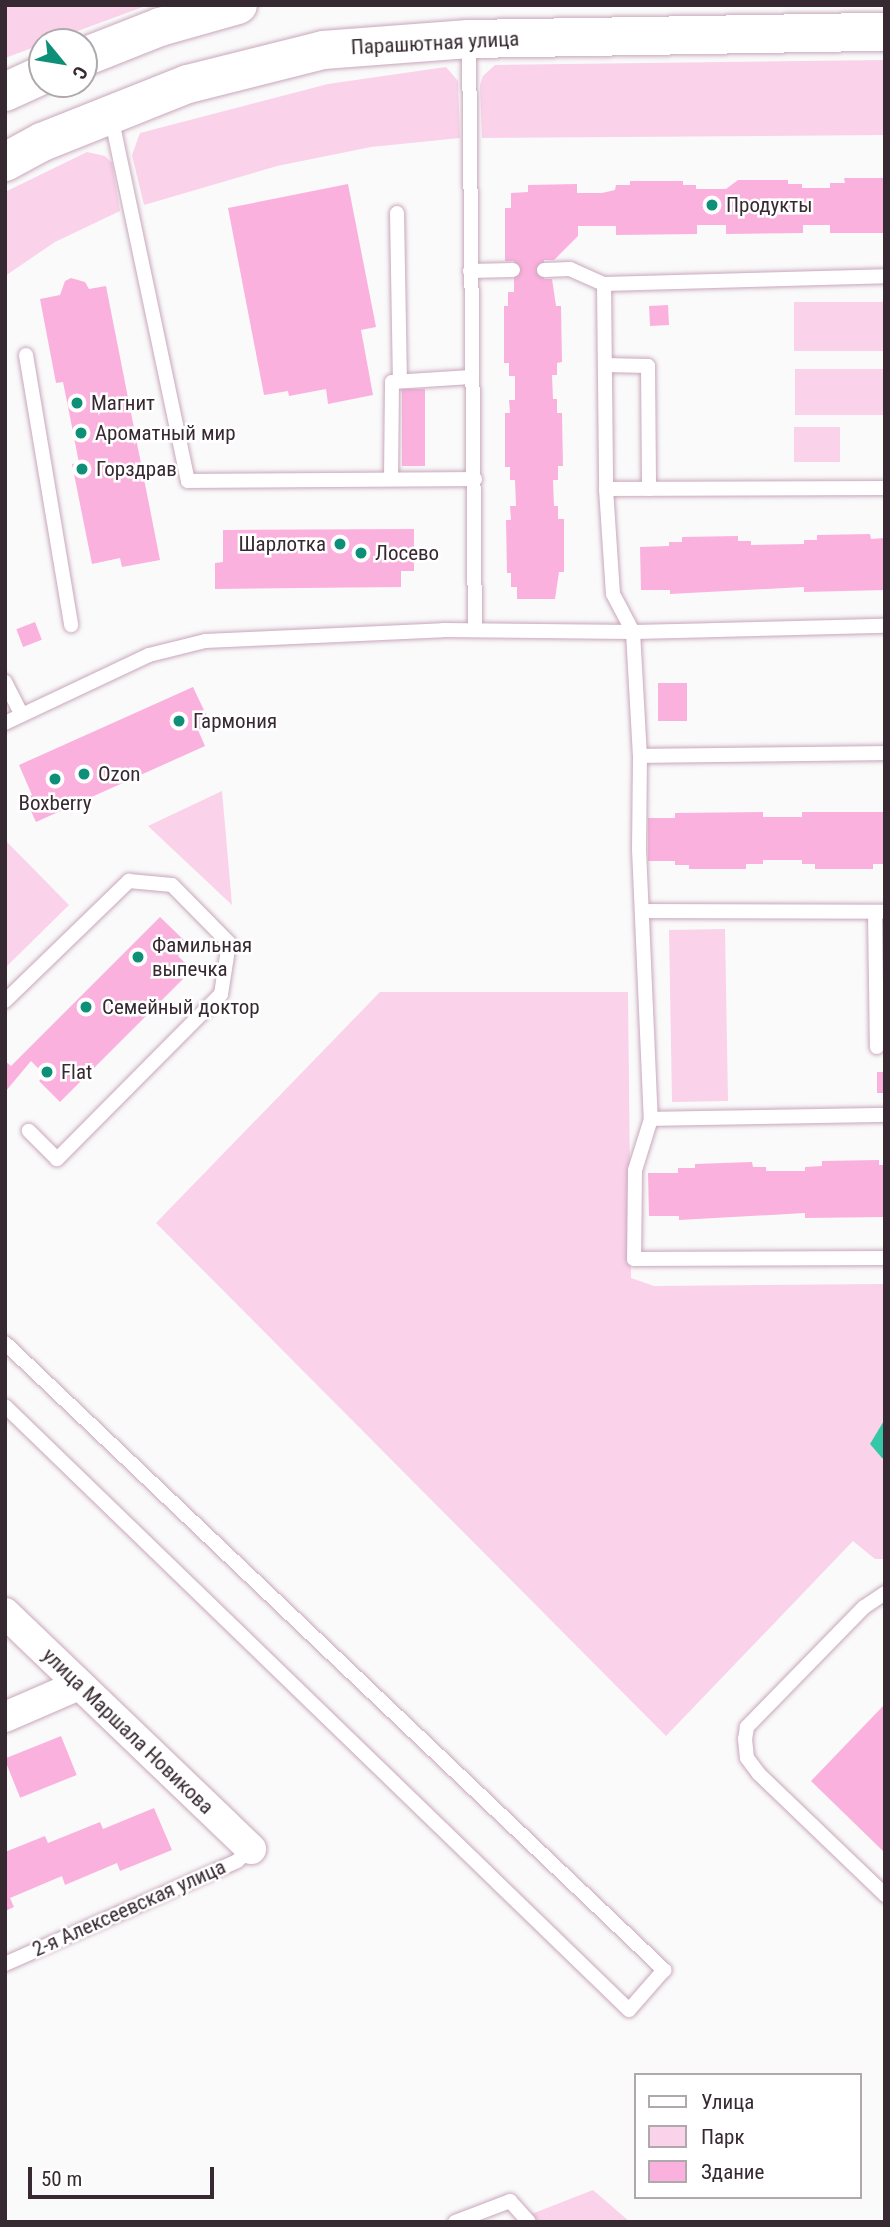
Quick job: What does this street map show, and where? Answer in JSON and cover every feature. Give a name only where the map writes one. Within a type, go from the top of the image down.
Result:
[{"type":"main road","points":[[98,51],[160,27],[239,5]]},
{"type":"main road","name":"Парашютная улица","points":[[5,162],[188,84],[323,50],[469,39],[885,32]]},
{"type":"main road","points":[[5,92],[28,81]]},
{"type":"street","name":"улица Маршала Новикова","points":[[5,1613],[251,1849]]},
{"type":"street","points":[[5,1717],[79,1685]]},
{"type":"lane","points":[[469,39],[475,630]]},
{"type":"lane","points":[[111,116],[188,481],[475,478]]},
{"type":"lane","points":[[397,213],[400,379]]},
{"type":"lane","points":[[544,270],[570,269],[604,284],[885,276]]},
{"type":"lane","points":[[470,271],[513,270]]},
{"type":"lane","points":[[604,284],[606,489],[613,594],[633,632],[640,755],[642,911],[651,1119],[635,1170],[635,1259],[885,1258]]},
{"type":"lane","points":[[26,355],[71,625]]},
{"type":"lane","points":[[605,365],[648,366],[649,489]]},
{"type":"lane","points":[[391,479],[390,389],[400,379],[472,377]]},
{"type":"lane","points":[[606,489],[885,488]]},
{"type":"lane","points":[[5,723],[20,712],[149,655],[205,641],[277,635],[475,630],[633,632],[885,626]]},
{"type":"lane","points":[[5,682],[20,712]]},
{"type":"lane","points":[[640,755],[885,753]]},
{"type":"lane","points":[[5,1001],[129,881],[172,886],[229,943],[221,994],[57,1159],[29,1131]]},
{"type":"lane","points":[[642,911],[880,912],[877,1047]]},
{"type":"lane","points":[[651,1119],[885,1115]]},
{"type":"lane","points":[[5,1343],[664,1970],[629,2010],[5,1406]]},
{"type":"lane","points":[[885,1593],[864,1607],[747,1727],[745,1739],[747,1758],[759,1774],[885,1895]]},
{"type":"lane","name":"2-я Алексеевская улица","points":[[5,1964],[237,1861],[251,1849]]},
{"type":"lane","points":[[455,2222],[510,2201],[529,2222]]},
{"type":"green space","points":[[5,5],[148,5],[86,28],[28,28],[28,49],[5,58]]},
{"type":"green space","points":[[885,60],[885,135],[482,138],[480,85],[483,76],[495,65]]},
{"type":"green space","points":[[446,67],[458,81],[460,138],[371,147],[277,166],[144,205],[132,155],[140,133],[328,84]]},
{"type":"green space","points":[[87,152],[105,156],[112,163],[120,211],[55,242],[5,276],[5,192]]},
{"type":"green space","points":[[794,302],[885,302],[885,351],[794,351]]},
{"type":"green space","points":[[795,369],[885,369],[885,415],[795,415]]},
{"type":"green space","points":[[794,427],[840,427],[840,462],[794,462]]},
{"type":"green space","points":[[222,791],[232,905],[148,826]]},
{"type":"green space","points":[[5,840],[69,905],[5,968]]},
{"type":"green space","points":[[725,929],[728,1101],[672,1102],[669,930]]},
{"type":"green space","points":[[380,992],[628,992],[631,1278],[654,1286],[885,1284],[885,1559],[875,1559],[853,1541],[666,1736],[156,1223]]},
{"type":"green space","points":[[593,2190],[630,2222],[511,2222]]},
{"type":"shaded area","points":[[885,1419],[885,1458],[882,1458],[870,1444]]},
{"type":"building","points":[[844,178],[885,178],[885,233],[830,233],[830,225],[803,225],[803,233],[726,234],[726,225],[697,225],[697,234],[616,235],[616,226],[578,226],[578,236],[554,260],[544,260],[544,279],[552,279],[556,306],[561,306],[562,362],[557,363],[557,375],[552,375],[553,399],[557,399],[557,413],[562,413],[563,466],[558,466],[558,480],[553,480],[554,506],[558,506],[558,519],[564,519],[564,572],[559,572],[555,599],[517,599],[517,587],[511,587],[511,573],[507,573],[506,520],[511,520],[510,506],[516,506],[515,480],[510,480],[510,467],[505,467],[505,413],[510,413],[509,400],[515,400],[515,376],[509,376],[509,363],[504,363],[504,306],[508,306],[508,292],[514,292],[514,261],[505,261],[505,208],[511,208],[511,193],[528,192],[528,185],[577,184],[577,193],[602,193],[615,190],[616,185],[630,185],[630,181],[683,181],[683,185],[696,185],[696,189],[726,189],[738,180],[788,180],[788,184],[802,184],[802,188],[830,188],[830,183],[845,183]]},
{"type":"building","points":[[348,184],[376,327],[361,330],[373,395],[328,404],[326,389],[289,396],[288,391],[264,395],[228,208]]},
{"type":"building","points":[[71,278],[85,282],[89,289],[106,286],[160,560],[122,567],[120,558],[92,564],[72,464],[79,463],[72,427],[63,382],[56,383],[40,299],[60,295],[65,281]]},
{"type":"building","points":[[668,305],[669,325],[650,326],[649,306]]},
{"type":"building","points":[[402,389],[425,389],[425,466],[402,466]]},
{"type":"building","points":[[414,529],[414,571],[401,571],[401,587],[215,589],[215,563],[223,562],[223,530]]},
{"type":"building","points":[[870,534],[871,539],[884,538],[885,590],[804,592],[804,587],[670,594],[670,590],[641,590],[640,547],[669,546],[669,542],[682,542],[682,537],[738,536],[738,541],[751,541],[751,545],[804,544],[804,540],[817,540],[817,535]]},
{"type":"building","points":[[35,622],[42,640],[23,647],[16,629]]},
{"type":"building","points":[[658,683],[687,683],[687,721],[658,721]]},
{"type":"building","points":[[193,687],[211,725],[198,730],[205,746],[36,822],[25,798],[32,795],[19,765]]},
{"type":"building","points":[[763,812],[763,817],[802,817],[802,812],[885,812],[885,864],[873,864],[873,869],[815,869],[815,864],[802,864],[802,860],[763,860],[763,864],[746,864],[746,869],[689,869],[689,865],[675,865],[675,861],[648,861],[648,818],[675,818],[675,813]]},
{"type":"building","points":[[160,917],[189,945],[178,956],[192,970],[60,1102],[39,1081],[45,1075],[31,1061],[5,1092],[5,1061],[11,1066]]},
{"type":"building","points":[[877,1072],[885,1072],[885,1093],[877,1093]]},
{"type":"building","points":[[879,1160],[879,1165],[885,1165],[885,1217],[805,1218],[805,1213],[679,1220],[679,1216],[649,1216],[648,1173],[678,1173],[678,1168],[695,1168],[695,1164],[752,1162],[753,1167],[766,1167],[766,1171],[805,1171],[805,1167],[822,1166],[822,1161]]},
{"type":"building","points":[[885,1704],[885,1853],[811,1781]]},
{"type":"building","points":[[61,1736],[77,1775],[20,1798],[5,1759]]},
{"type":"building","points":[[154,1808],[172,1850],[120,1871],[117,1863],[65,1885],[62,1876],[10,1898],[14,1907],[5,1911],[5,1852],[45,1836],[48,1843],[100,1822],[103,1829]]},
{"type":"place","name":"Продукты","points":[[712,205]]},
{"type":"place","name":"Магнит","points":[[77,403]]},
{"type":"place","name":"Ароматный мир","points":[[81,433]]},
{"type":"place","name":"Горздрав","points":[[82,469]]},
{"type":"place","name":"Шарлотка","points":[[340,544]]},
{"type":"place","name":"Лосево","points":[[361,553]]},
{"type":"place","name":"Гармония","points":[[179,721]]},
{"type":"place","name":"Ozon","points":[[84,774]]},
{"type":"place","name":"Boxberry","points":[[55,779]]},
{"type":"place","name":"Фамильная выпечка","points":[[138,957]]},
{"type":"place","name":"Семейный доктор","points":[[86,1007]]},
{"type":"place","name":"Flat","points":[[47,1072]]}]
